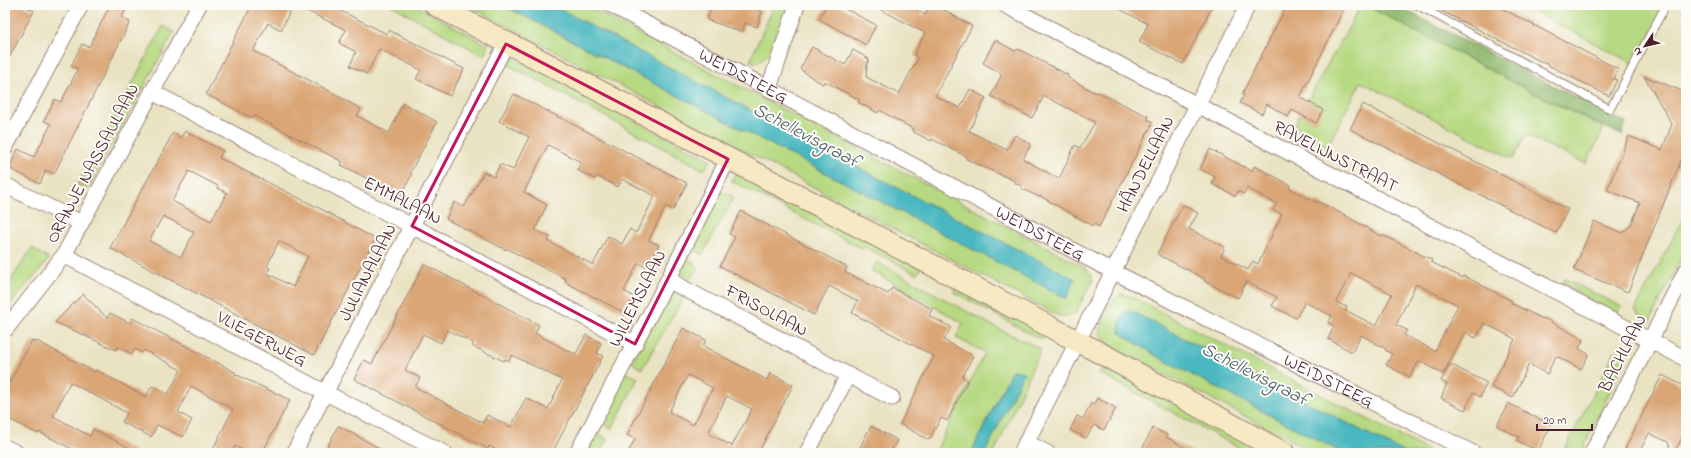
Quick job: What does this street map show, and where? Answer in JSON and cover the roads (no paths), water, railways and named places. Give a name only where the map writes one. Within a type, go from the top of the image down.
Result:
[{"type":"street","points":[[5,148],[81,5]]},
{"type":"street","name":"ORANJE NASSAULAAN","points":[[5,330],[64,256],[199,5]]},
{"type":"street","points":[[435,5],[506,44],[1077,341],[1284,453]]},
{"type":"street","name":"WEIDSTEEG","points":[[611,5],[1112,271],[1473,453]]},
{"type":"street","points":[[769,88],[797,5]]},
{"type":"street","name":"RAVELIJNSTRAAT","points":[[1005,5],[1686,359]]},
{"type":"street","name":"HÄNDELLAAN","points":[[1023,447],[1248,5]]},
{"type":"street","name":"JULIANALAAN","points":[[294,453],[506,44]]},
{"type":"street","name":"EMMALAAN","points":[[152,92],[412,226],[635,344]]},
{"type":"street","name":"WILLEMSLAAN","points":[[577,453],[668,280],[728,160]]},
{"type":"street","points":[[5,185],[81,224]]},
{"type":"street","name":"VLIEGERWEG","points":[[64,256],[444,453]]},
{"type":"street","name":"BACHLAAN","points":[[1592,453],[1686,271]]},
{"type":"street","name":"FRISOLAAN","points":[[668,280],[892,398]]},
{"type":"street","points":[[807,453],[848,375]]},
{"type":"street","points":[[5,447],[17,453]]},
{"type":"street","points":[[1023,447],[1047,453]]},
{"type":"lane","points":[[1417,5],[1610,109],[1666,5]]},
{"type":"water","points":[[503,5],[552,5],[859,168],[1075,279],[1066,298]]},
{"type":"water","points":[[1129,310],[1405,453],[1343,453],[1160,358],[1120,333],[1120,320]]},
{"type":"water","points":[[1012,370],[1024,372],[985,453],[971,453]]},
{"type":"water label","name":"Schellevisgraaf","points":[[807,134]]},
{"type":"water label","name":"Schellevisgraaf","points":[[1256,373]]}]
